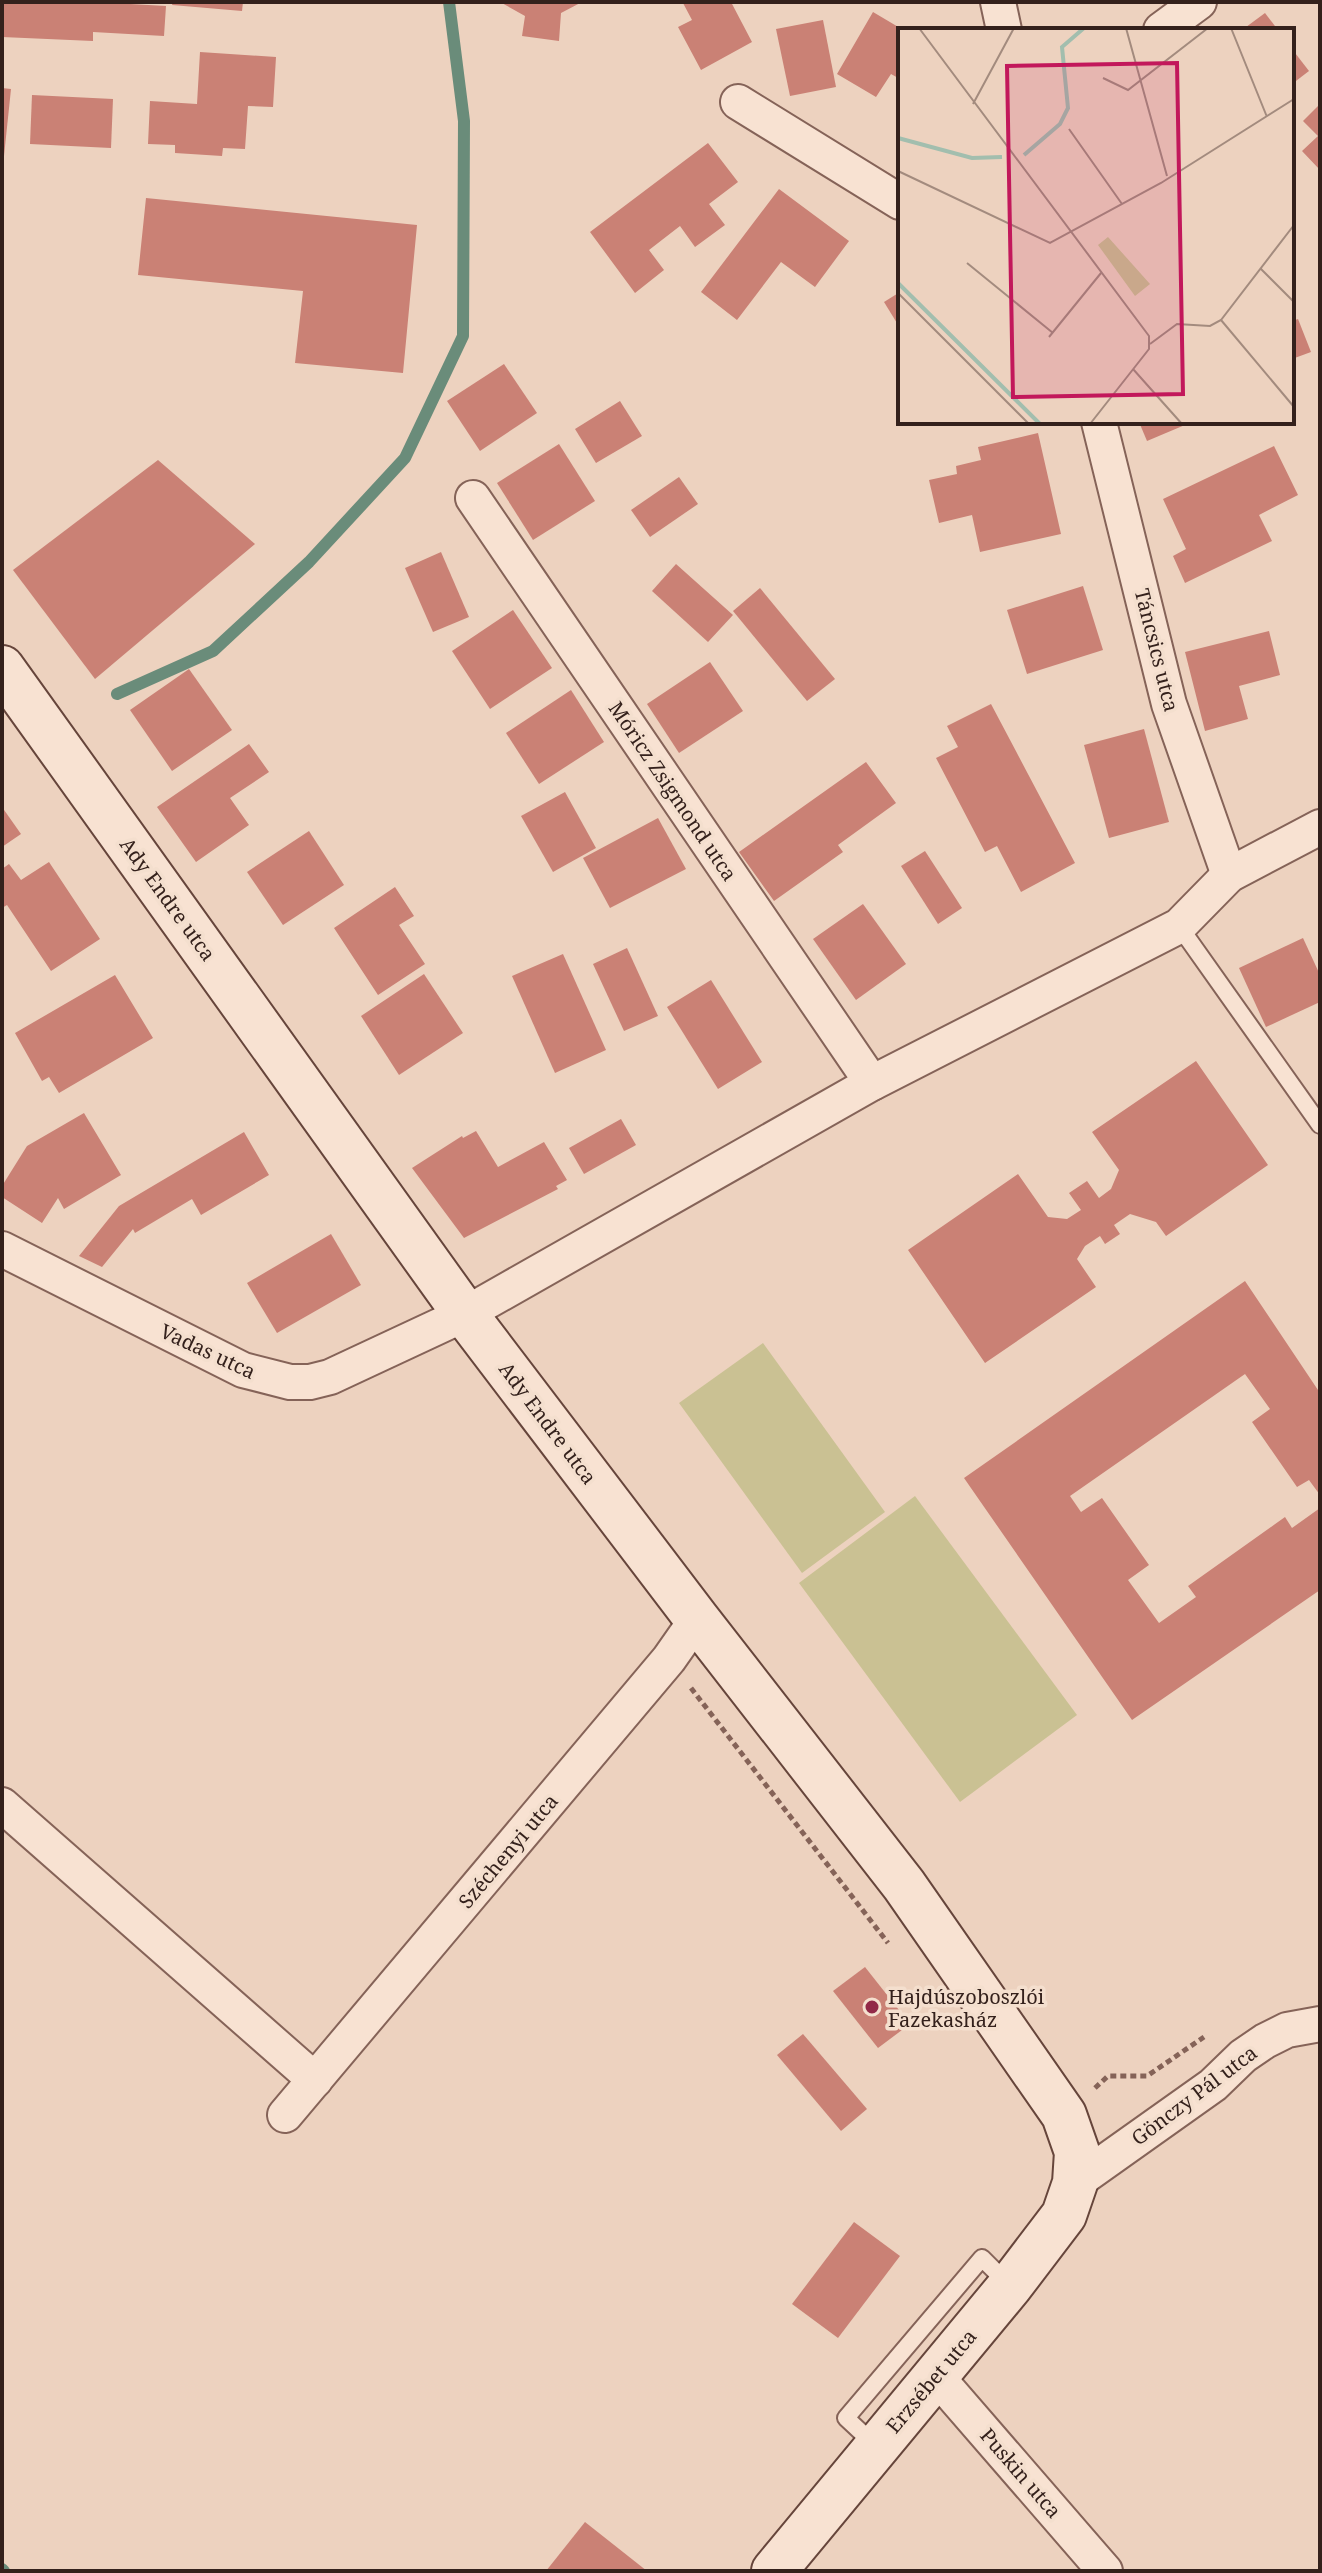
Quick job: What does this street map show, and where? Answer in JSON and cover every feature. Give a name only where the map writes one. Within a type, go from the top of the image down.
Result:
[{"type":"main road","name":"Ady Endre utca","points":[[2,668],[465,1314],[904,1885],[1064,2115],[1077,2152],[1075,2183]]},
{"type":"main road","name":"Erzsébet utca","points":[[774,2571],[1010,2286],[1064,2215],[1075,2183]]},
{"type":"street","points":[[998,2],[1004,28]]},
{"type":"street","points":[[1164,28],[1199,2]]},
{"type":"street","points":[[738,102],[898,201]]},
{"type":"street","name":"Táncsics utca","points":[[1099,424],[1169,704],[1229,875]]},
{"type":"street","name":"Móricz Zsigmond utca","points":[[473,498],[872,1083]]},
{"type":"street","points":[[465,1314],[872,1083],[1179,926],[1229,875],[1320,827]]},
{"type":"street","name":"Vadas utca","points":[[2,1249],[243,1370],[290,1382],[310,1382],[330,1377],[465,1314]]},
{"type":"street","name":"Széchenyi utca","points":[[285,2115],[669,1659],[697,1619]]},
{"type":"street","points":[[2,1805],[315,2080]]},
{"type":"street","name":"Gönczy Pál utca","points":[[1075,2183],[1213,2085],[1243,2056],[1265,2041],[1287,2030],[1320,2024]]},
{"type":"street","name":"Puskin utca","points":[[936,2376],[1105,2571]]},
{"type":"lane","points":[[1179,926],[1320,1125]]},
{"type":"lane","points":[[877,2446],[846,2418],[982,2258],[1010,2286]]},
{"type":"path","points":[[1064,2115],[1108,2076],[1147,2076],[1214,2030]]},
{"type":"shaded area","points":[[763,1343],[885,1512],[802,1573],[679,1403]]},
{"type":"shaded area","points":[[915,1496],[1077,1715],[960,1802],[799,1583]]},
{"type":"building","points":[[2,2],[166,6],[164,36],[93,32],[93,41],[2,37]]},
{"type":"building","points":[[173,2],[243,2],[242,11],[172,5]]},
{"type":"building","points":[[500,2],[582,2],[561,13],[559,41],[522,36],[525,16]]},
{"type":"building","points":[[731,2],[752,42],[701,70],[678,27],[692,20],[683,3]]},
{"type":"building","points":[[873,12],[900,28],[898,78],[891,74],[876,97],[837,74]]},
{"type":"building","points":[[1265,13],[1276,28],[1245,28]]},
{"type":"building","points":[[823,20],[836,87],[790,96],[776,29]]},
{"type":"building","points":[[200,52],[276,57],[273,107],[248,106],[245,149],[223,148],[222,156],[175,153],[175,145],[148,144],[150,101],[197,104]]},
{"type":"building","points":[[1294,52],[1309,71],[1294,82]]},
{"type":"building","points":[[2,88],[11,89],[4,156],[2,156]]},
{"type":"building","points":[[32,95],[113,99],[111,148],[30,144]]},
{"type":"building","points":[[1320,104],[1320,170],[1302,151],[1318,136],[1303,121]]},
{"type":"building","points":[[708,143],[738,182],[709,204],[725,225],[695,247],[680,226],[649,250],[664,270],[635,293],[590,232]]},
{"type":"building","points":[[779,189],[849,241],[815,287],[781,262],[737,320],[701,292]]},
{"type":"building","points":[[146,198],[417,225],[403,373],[295,363],[303,291],[138,275]]},
{"type":"building","points":[[898,293],[898,325],[884,302]]},
{"type":"building","points":[[1298,319],[1311,352],[1294,358],[1294,320]]},
{"type":"building","points":[[504,364],[537,413],[480,451],[447,401]]},
{"type":"building","points":[[620,401],[642,436],[596,463],[575,429]]},
{"type":"building","points":[[1140,424],[1187,424],[1147,441]]},
{"type":"building","points":[[1038,433],[1061,534],[980,552],[972,515],[939,523],[929,480],[957,474],[956,466],[981,460],[978,447]]},
{"type":"building","points":[[559,444],[595,501],[533,540],[497,483]]},
{"type":"building","points":[[1274,446],[1298,495],[1259,515],[1272,541],[1185,583],[1173,556],[1186,549],[1163,499]]},
{"type":"building","points":[[158,460],[255,544],[95,679],[13,570]]},
{"type":"building","points":[[679,477],[698,504],[650,537],[631,510]]},
{"type":"building","points":[[441,552],[469,617],[433,632],[405,568]]},
{"type":"building","points":[[676,564],[733,615],[708,642],[652,591]]},
{"type":"building","points":[[1083,586],[1103,650],[1027,674],[1007,610]]},
{"type":"building","points":[[760,588],[835,679],[807,701],[733,611]]},
{"type":"building","points":[[513,610],[552,668],[490,709],[452,651]]},
{"type":"building","points":[[1269,631],[1280,675],[1239,686],[1248,719],[1205,731],[1185,652]]},
{"type":"building","points":[[710,662],[743,711],[679,753],[647,704]]},
{"type":"building","points":[[189,669],[232,730],[172,771],[130,710]]},
{"type":"building","points":[[571,690],[604,742],[539,784],[506,733]]},
{"type":"building","points":[[991,704],[1075,863],[1021,892],[997,846],[985,852],[936,758],[958,747],[947,726]]},
{"type":"building","points":[[1144,729],[1169,822],[1109,838],[1084,745]]},
{"type":"building","points":[[249,744],[269,772],[230,798],[249,825],[196,862],[157,807]]},
{"type":"building","points":[[866,762],[896,803],[838,845],[843,852],[774,901],[739,852]]},
{"type":"building","points":[[565,792],[596,848],[553,872],[521,816]]},
{"type":"building","points":[[2,807],[21,834],[2,847]]},
{"type":"building","points":[[658,818],[686,869],[610,908],[583,858]]},
{"type":"building","points":[[309,831],[344,885],[283,925],[247,872]]},
{"type":"building","points":[[925,851],[962,908],[938,924],[901,866]]},
{"type":"building","points":[[49,862],[100,939],[51,971],[7,905],[2,908],[2,869],[9,864],[21,880]]},
{"type":"building","points":[[395,887],[414,916],[399,925],[425,964],[378,995],[334,928]]},
{"type":"building","points":[[863,904],[906,964],[856,1000],[813,939]]},
{"type":"building","points":[[1303,938],[1320,975],[1320,1002],[1266,1027],[1239,968]]},
{"type":"building","points":[[627,948],[658,1016],[624,1031],[593,964]]},
{"type":"building","points":[[563,954],[606,1050],[555,1073],[512,976]]},
{"type":"building","points":[[424,974],[463,1033],[399,1075],[361,1016]]},
{"type":"building","points":[[115,975],[153,1038],[59,1093],[49,1077],[42,1081],[15,1033]]},
{"type":"building","points":[[711,980],[762,1062],[718,1089],[667,1007]]},
{"type":"building","points":[[1196,1061],[1268,1165],[1166,1236],[1156,1222],[1130,1214],[1114,1225],[1120,1234],[1105,1244],[1100,1236],[1085,1246],[1077,1259],[1096,1287],[985,1363],[908,1250],[1018,1174],[1048,1217],[1067,1219],[1081,1210],[1069,1193],[1087,1181],[1099,1198],[1111,1189],[1119,1170],[1092,1132]]},
{"type":"building","points":[[84,1113],[121,1175],[64,1209],[58,1198],[42,1223],[2,1197],[2,1186],[27,1146]]},
{"type":"building","points":[[621,1119],[636,1145],[584,1174],[569,1148]]},
{"type":"building","points":[[476,1131],[498,1167],[544,1142],[567,1180],[556,1186],[558,1189],[464,1238],[412,1168],[462,1136]]},
{"type":"building","points":[[244,1132],[269,1175],[201,1215],[192,1199],[135,1233],[133,1229],[102,1267],[79,1256],[119,1206]]},
{"type":"building","points":[[331,1234],[361,1285],[277,1333],[247,1283]]},
{"type":"building","points":[[1245,1281],[1320,1393],[1320,1495],[1309,1480],[1297,1487],[1252,1422],[1270,1409],[1245,1374],[1070,1496],[1081,1512],[1102,1498],[1149,1565],[1128,1580],[1159,1623],[1196,1597],[1188,1586],[1285,1517],[1292,1528],[1320,1508],[1320,1590],[1132,1720],[964,1478]]},
{"type":"building","name":"Hajdúszoboszlói Fazekasház","points":[[865,1967],[910,2024],[878,2048],[833,1991]]},
{"type":"building","points":[[803,2034],[867,2109],[841,2131],[777,2055]]},
{"type":"building","points":[[854,2222],[900,2256],[838,2338],[792,2304]]},
{"type":"building","points":[[585,2522],[647,2571],[546,2571]]},
{"type":"waterway","points":[[117,694],[213,651],[309,562],[405,458],[463,336],[464,121],[449,2]]},
{"type":"place","name":"Hajdúszoboszlói Fazekasház","points":[[872,2007]]}]
